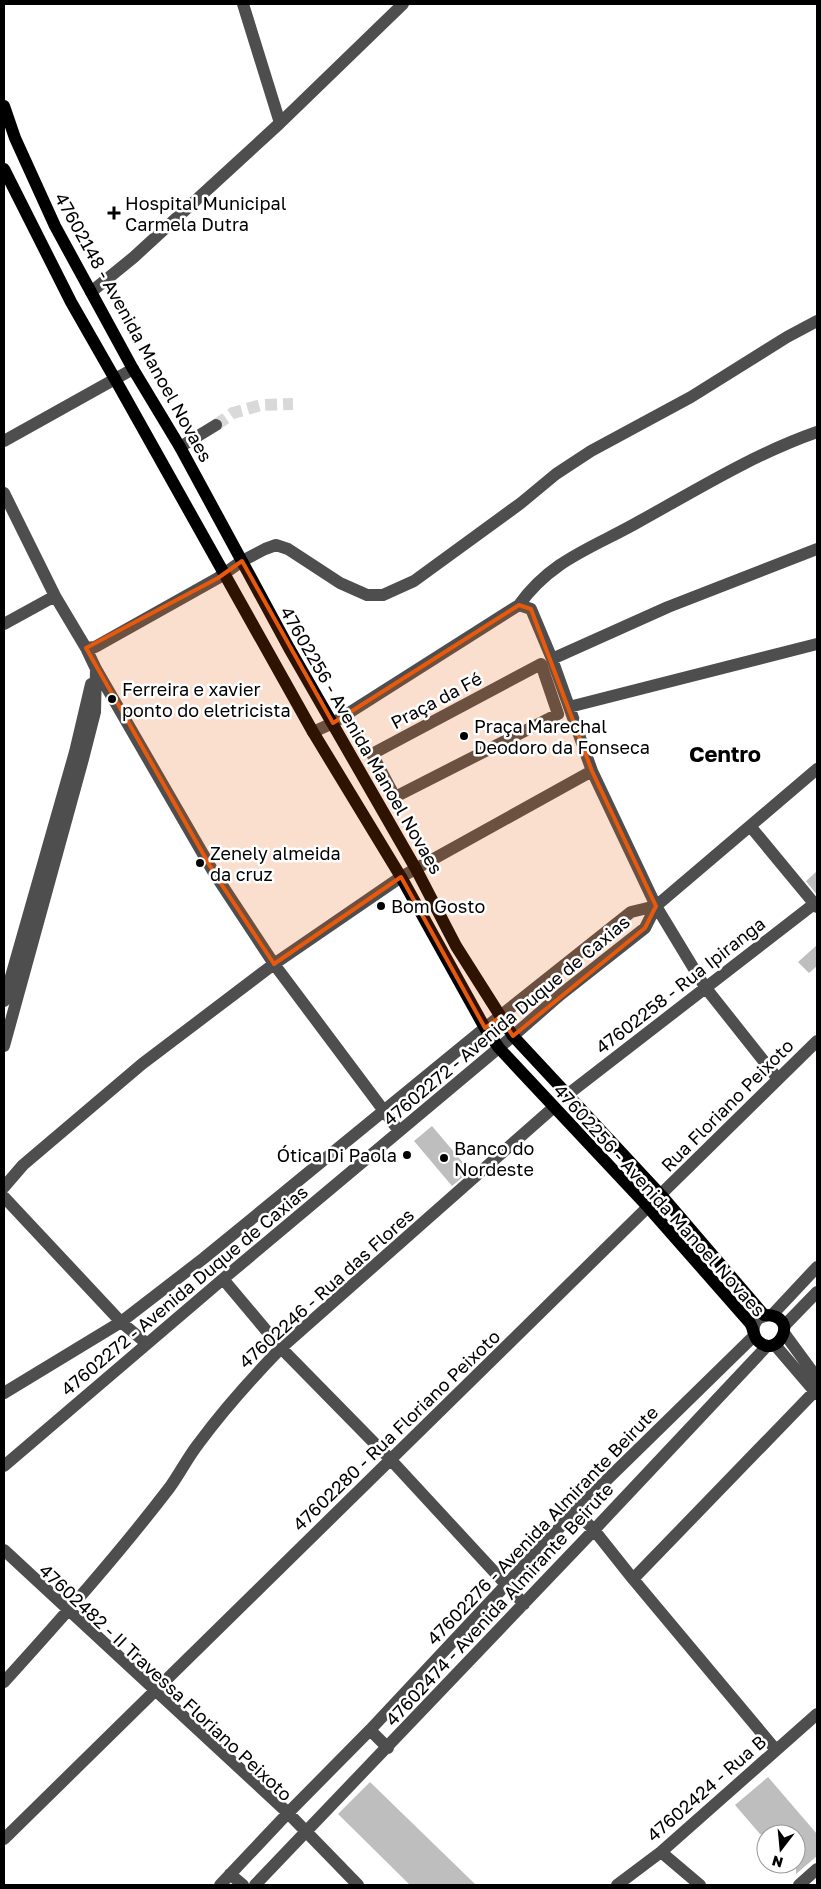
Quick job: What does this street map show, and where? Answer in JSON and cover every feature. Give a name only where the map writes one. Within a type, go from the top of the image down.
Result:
[{"type":"main road","name":"47602148 - Avenida Manoel Novaes","points":[[4,106],[14,138],[55,226],[242,561]]},
{"type":"main road","name":"47602256 - Avenida Manoel Novaes","points":[[4,169],[71,302],[313,732],[401,877],[485,1028],[499,1048],[648,1208],[754,1332],[760,1343],[771,1345]]},
{"type":"main road","name":"47602256 - Avenida Manoel Novaes","points":[[242,561],[289,648],[416,869],[456,946],[513,1036],[661,1195],[710,1254],[768,1315],[780,1319],[784,1330]]},
{"type":"main road","points":[[771,1345],[781,1340],[784,1330]]},
{"type":"street","points":[[243,4],[280,123]]},
{"type":"street","points":[[92,292],[280,123],[403,4]]},
{"type":"street","points":[[86,648],[215,575],[276,545],[288,548],[340,583],[354,590],[367,594],[383,595],[414,581],[556,474],[592,450],[691,397],[787,337],[817,321]]},
{"type":"street","points":[[4,441],[134,369]]},
{"type":"street","points":[[180,447],[216,425]]},
{"type":"street","points":[[313,732],[333,723],[519,605],[530,590],[545,575],[572,557],[711,480],[764,453],[817,432]]},
{"type":"street","points":[[4,493],[55,596],[214,873],[274,964],[399,1131]]},
{"type":"street","points":[[552,659],[668,607],[817,549]]},
{"type":"street","points":[[4,624],[55,596]]},
{"type":"street","points":[[519,605],[531,609],[552,659],[592,770],[656,906],[705,988],[778,1079]]},
{"type":"street","points":[[569,707],[817,644]]},
{"type":"street","name":"Praça da Fé","points":[[541,664],[544,671],[558,714],[395,797],[372,754],[541,664]]},
{"type":"street","points":[[4,1001],[75,752],[85,704],[96,669]]},
{"type":"street","points":[[4,1046],[95,712],[96,669]]},
{"type":"street","name":"47602272 - Avenida Duque de Caxias","points":[[4,1466],[146,1343],[560,995],[645,928],[656,906],[817,769]]},
{"type":"street","points":[[4,1187],[23,1165],[142,1064],[274,964],[401,877],[592,770]]},
{"type":"street","points":[[750,826],[816,905]]},
{"type":"street","name":"47602258 - Rua Ipiranga","points":[[567,1095],[816,905]]},
{"type":"street","name":"47602272 - Avenida Duque de Caxias","points":[[4,1393],[121,1322],[204,1258],[485,1028],[631,912],[656,906]]},
{"type":"street","name":"Rua Floriano Peixoto","points":[[661,1195],[817,1041]]},
{"type":"street","name":"47602246 - Rua das Flores","points":[[4,1682],[67,1612],[171,1486],[198,1444],[239,1391],[281,1348],[554,1107]]},
{"type":"street","name":"47602280 - Rua Floriano Peixoto","points":[[4,1839],[661,1195]]},
{"type":"street","points":[[4,1197],[121,1322],[146,1343]]},
{"type":"street","points":[[698,1266],[710,1254]]},
{"type":"street","name":"47602276 - Avenida Almirante Beirute","points":[[220,1885],[286,1814],[370,1730],[575,1511],[754,1332],[757,1320],[768,1315],[817,1268]]},
{"type":"street","points":[[223,1279],[281,1348],[390,1459],[524,1604]]},
{"type":"street","points":[[817,1292],[784,1330],[817,1378]]},
{"type":"street","points":[[633,1579],[816,1392],[771,1345]]},
{"type":"street","name":"47602474 - Avenida Almirante Beirute","points":[[255,1885],[388,1748],[771,1345]]},
{"type":"street","points":[[575,1511],[594,1530],[776,1750]]},
{"type":"street","points":[[4,1554],[306,1832],[358,1885]]},
{"type":"street","name":"47602424 - Rua B","points":[[616,1885],[661,1852],[817,1714]]},
{"type":"street","points":[[370,1730],[388,1748]]},
{"type":"street","points":[[661,1852],[700,1885]]},
{"type":"street","points":[[799,1885],[817,1869]]},
{"type":"street","points":[[230,1874],[243,1885]]},
{"type":"highlighted area","points":[[242,561],[333,723],[519,605],[531,609],[592,771],[656,906],[645,928],[513,1036],[500,1017],[485,1028],[401,877],[274,964],[214,873],[86,648],[218,578]]},
{"type":"building","points":[[817,871],[817,895],[806,881]]},
{"type":"building","points":[[817,945],[817,966],[809,973],[798,962]]},
{"type":"building","name":"Banco do Nordeste","points":[[432,1126],[470,1171],[452,1186],[414,1141]]},
{"type":"building","points":[[768,1777],[817,1834],[817,1856],[806,1865],[806,1824],[756,1824],[756,1829],[735,1805]]},
{"type":"building","points":[[370,1782],[476,1885],[410,1885],[338,1814]]},
{"type":"tunnel","points":[[216,425],[233,413],[261,405],[293,404]]},
{"type":"place","name":"Hospital Municipal Carmela Dutra","points":[[114,213]]},
{"type":"place","name":"Ferreira e xavier ponto do eletricista","points":[[112,699]]},
{"type":"place","name":"Praça Marechal Deodoro da Fonseca","points":[[464,736]]},
{"type":"place","name":"Zenely almeida da cruz","points":[[200,863]]},
{"type":"place","name":"Bom Gosto","points":[[381,906]]},
{"type":"place","name":"Ótica Di Paola","points":[[407,1155]]},
{"type":"place","name":"Banco do Nordeste","points":[[444,1158]]},
{"type":"district","name":"Centro","points":[[725,753]]}]
